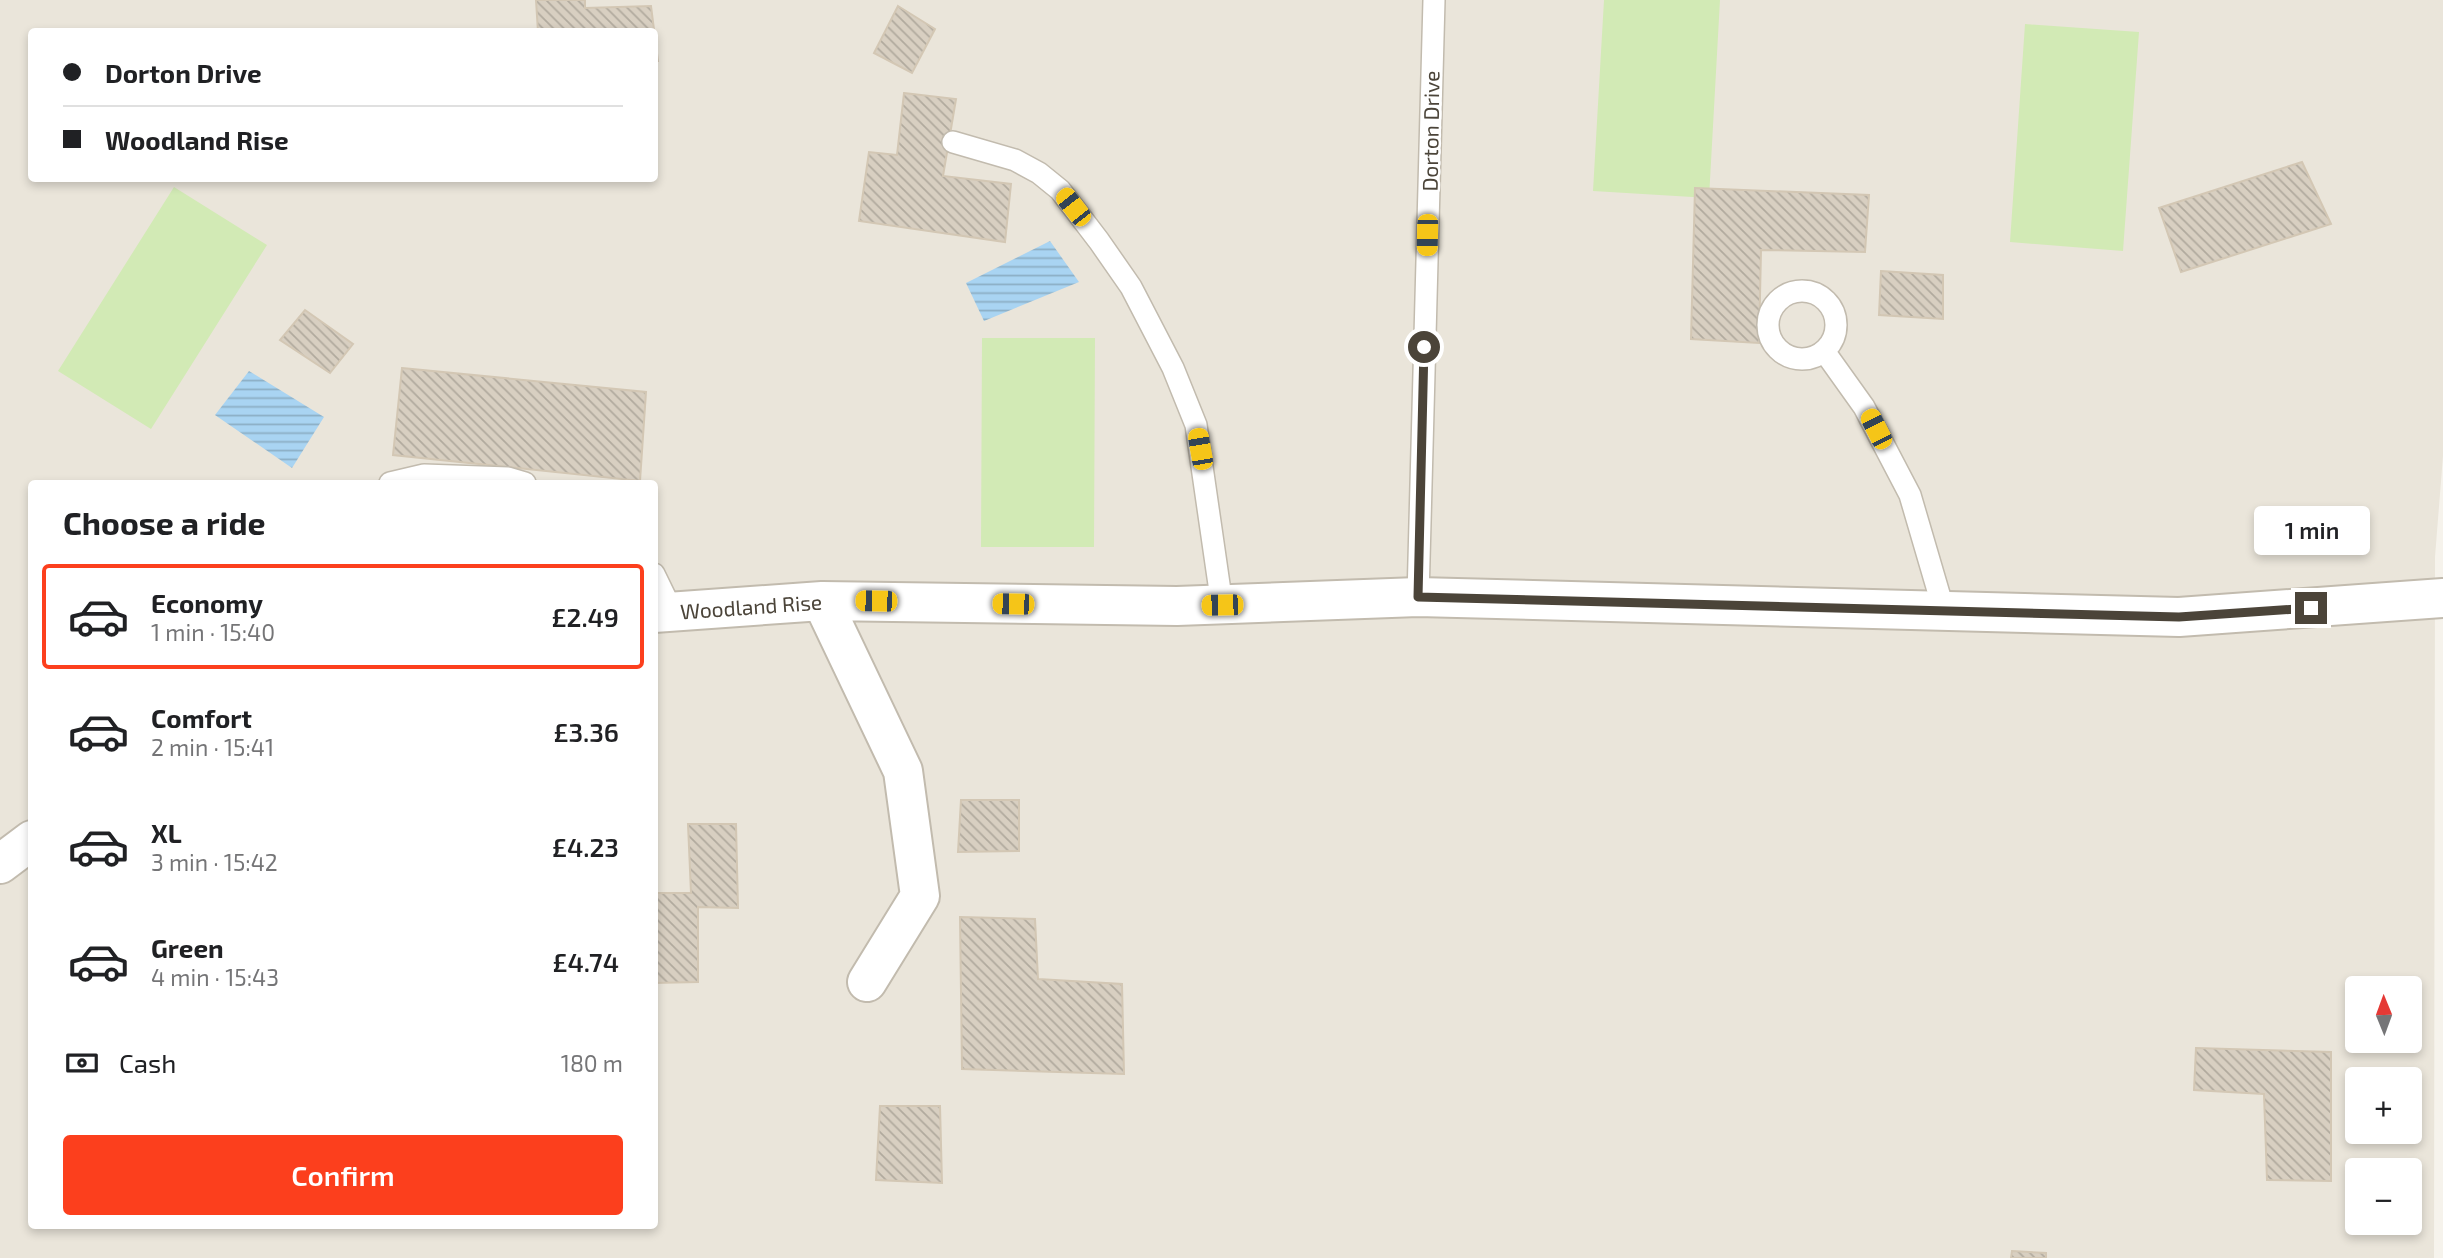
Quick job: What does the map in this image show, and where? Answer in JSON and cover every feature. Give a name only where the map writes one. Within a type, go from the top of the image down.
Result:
[{"type":"street","name":"Woodland Rise","points":[[663,612],[822,601],[1222,605],[1418,597],[2179,617],[2443,598]]},
{"type":"street","points":[[822,601],[903,771],[920,896],[867,982]]},
{"type":"street","points":[[0,864],[28,843]]},
{"type":"lane","name":"Dorton Drive","points":[[1418,597],[1434,0]]},
{"type":"lane","points":[[953,142],[1015,160],[1040,173],[1060,190],[1116,264],[1144,311],[1174,368],[1196,425],[1222,605]]},
{"type":"lane","points":[[1824,351],[1864,407],[1910,495],[1944,611]]},
{"type":"lane","points":[[403,480],[424,475],[515,480]]},
{"type":"lane","points":[[658,591],[663,612]]},
{"type":"shaded area","points":[[0,0],[2443,0],[2443,456],[2435,557],[2434,1258],[0,1258]]},
{"type":"green space","points":[[1604,0],[1720,0],[1709,198],[1593,191]]},
{"type":"green space","points":[[2025,24],[2139,32],[2123,251],[2010,242]]},
{"type":"green space","points":[[174,187],[267,245],[151,429],[58,371]]},
{"type":"green space","points":[[982,338],[1095,338],[1094,547],[981,547]]},
{"type":"water","points":[[1050,241],[1079,282],[984,321],[966,283]]},
{"type":"water","points":[[249,371],[324,417],[292,468],[215,415]]},
{"type":"building","points":[[536,0],[585,0],[585,8],[651,6],[654,28],[538,28]]},
{"type":"building","points":[[898,6],[935,29],[912,73],[874,53]]},
{"type":"building","points":[[904,93],[956,99],[943,176],[1011,184],[1005,242],[859,221],[869,152],[897,155]]},
{"type":"building","points":[[2302,162],[2331,224],[2181,272],[2159,208]]},
{"type":"building","points":[[1695,188],[1869,195],[1865,252],[1761,250],[1759,343],[1691,339]]},
{"type":"building","points":[[1881,271],[1943,275],[1943,319],[1879,315]]},
{"type":"building","points":[[305,310],[353,344],[330,373],[280,340]]},
{"type":"building","points":[[402,368],[646,392],[640,480],[393,455]]},
{"type":"building","points":[[961,800],[1019,800],[1019,851],[958,852]]},
{"type":"building","points":[[688,824],[736,824],[738,908],[698,907],[698,982],[658,983],[658,893],[691,893]]},
{"type":"building","points":[[960,917],[1035,919],[1038,979],[1122,984],[1124,1074],[962,1069]]},
{"type":"building","points":[[2196,1048],[2331,1052],[2331,1181],[2267,1180],[2264,1094],[2194,1090]]},
{"type":"building","points":[[880,1106],[940,1106],[942,1183],[876,1180]]},
{"type":"building","points":[[2012,1251],[2046,1253],[2046,1258],[2011,1258]]},
{"type":"route","points":[[1424,347],[1418,597],[2179,617],[2311,608]]}]
